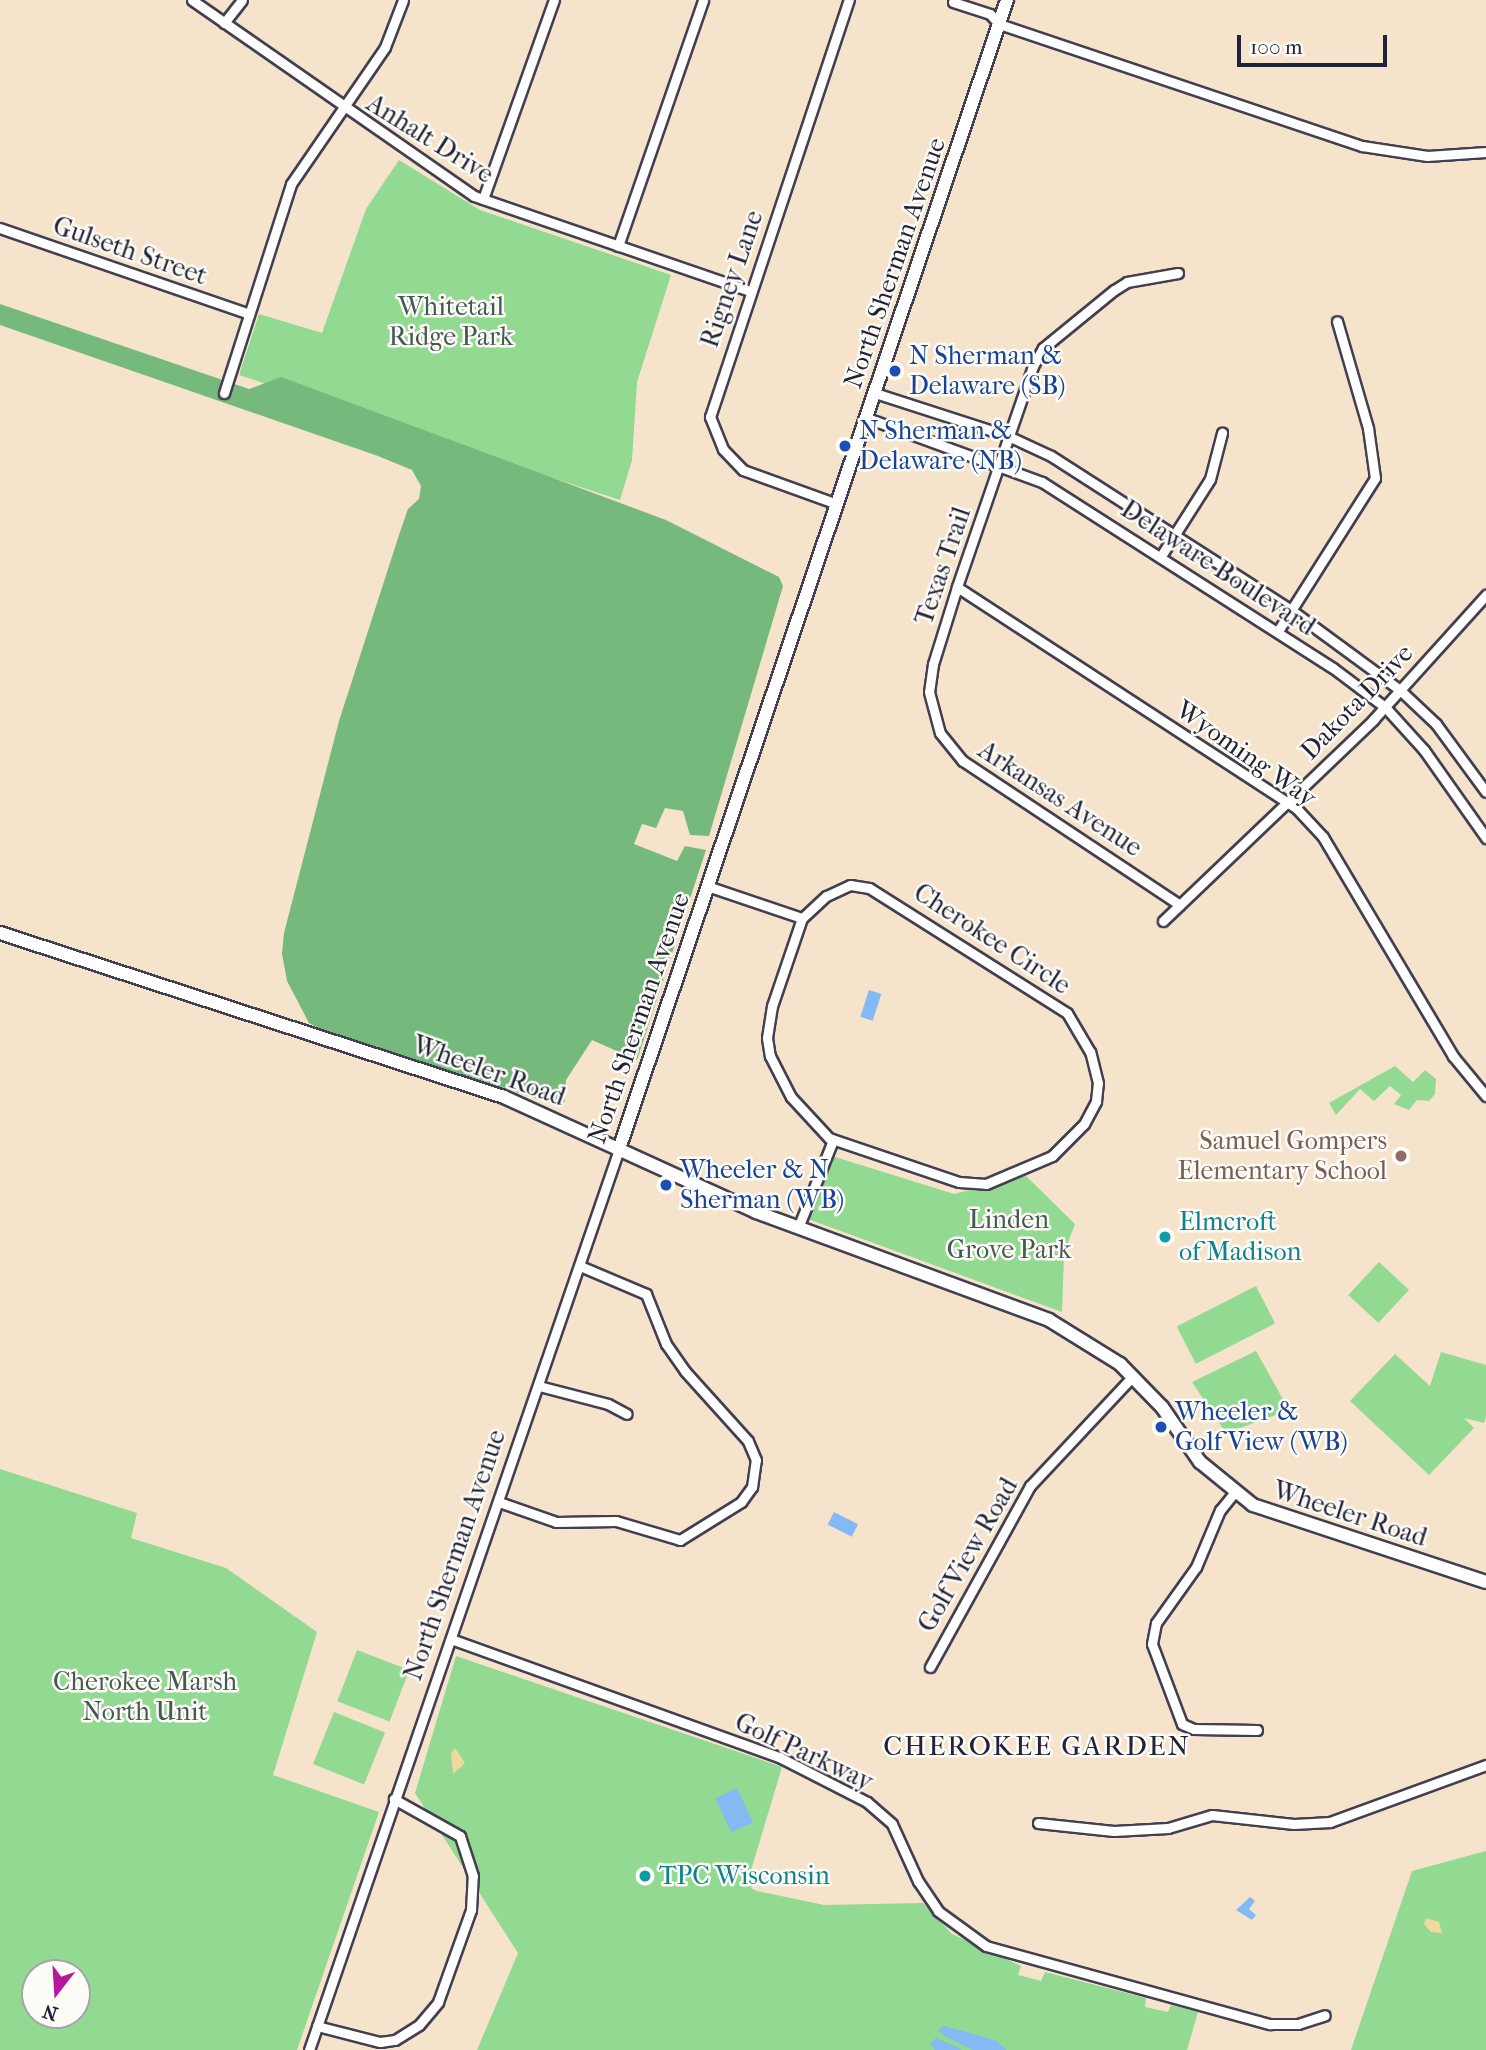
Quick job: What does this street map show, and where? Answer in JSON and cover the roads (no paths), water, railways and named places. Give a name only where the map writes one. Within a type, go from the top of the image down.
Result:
[{"type":"street","name":"Anhalt Drive","points":[[192,0],[452,184],[483,199],[750,291]]},
{"type":"street","points":[[224,23],[242,0]]},
{"type":"street","points":[[224,393],[247,313],[291,184],[385,47],[403,0]]},
{"type":"street","points":[[483,199],[554,0]]},
{"type":"street","points":[[618,247],[704,0]]},
{"type":"street","name":"Rigney Lane","points":[[837,504],[743,470],[715,435],[710,416],[715,394],[849,0]]},
{"type":"street","name":"North Sherman Avenue","points":[[309,2050],[580,1266],[1007,0]]},
{"type":"street","points":[[953,2],[990,14],[999,24],[1362,146],[1427,156],[1486,152]]},
{"type":"street","name":"Gulseth Street","points":[[0,228],[247,313]]},
{"type":"street","name":"Texas Trail","points":[[933,714],[929,692],[933,664],[1033,366],[1058,332],[1127,282],[1178,273]]},
{"type":"street","points":[[1278,631],[1375,478],[1368,428],[1336,321]]},
{"type":"street","name":"Delaware Boulevard","points":[[875,393],[1009,436],[1051,456],[1175,534],[1291,610],[1400,690],[1436,724],[1486,792]]},
{"type":"street","name":"Delaware Boulevard","points":[[867,418],[999,464],[1042,482],[1278,631],[1384,707],[1453,787],[1486,838]]},
{"type":"street","points":[[1161,556],[1217,465],[1222,433]]},
{"type":"street","name":"Wyoming Way","points":[[957,587],[1287,802],[1323,837],[1453,1056],[1486,1096]]},
{"type":"street","name":"Dakota Drive","points":[[1163,921],[1384,707],[1486,595]]},
{"type":"street","name":"Arkansas Avenue","points":[[933,714],[947,744],[963,761],[1180,905]]},
{"type":"street","points":[[707,886],[802,918]]},
{"type":"street","name":"Cherokee Circle","points":[[850,886],[887,897],[1067,1013],[1090,1052],[1098,1083],[1096,1101],[1067,1145],[1025,1169],[986,1184],[959,1182],[833,1140],[791,1097],[770,1055],[767,1038],[772,1006],[802,918],[826,896],[850,886]]},
{"type":"street","name":"Wheeler Road","points":[[0,933],[504,1097],[798,1228],[1056,1323],[1099,1348],[1133,1376],[1200,1462],[1234,1493],[1275,1516],[1486,1582]]},
{"type":"street","points":[[798,1228],[833,1140]]},
{"type":"street","points":[[499,1502],[556,1522],[616,1521],[676,1540],[688,1538],[748,1496],[757,1468],[748,1441],[695,1384],[666,1344],[646,1294],[636,1286],[580,1266]]},
{"type":"street","name":"Golf View Road","points":[[930,1667],[1030,1486],[1133,1376]]},
{"type":"street","points":[[539,1386],[608,1404],[626,1414]]},
{"type":"street","points":[[1234,1493],[1220,1510],[1196,1567],[1156,1623],[1152,1644],[1182,1724],[1194,1729],[1257,1730]]},
{"type":"street","name":"Golf Parkway","points":[[451,1639],[757,1749],[859,1798],[892,1824],[918,1881],[938,1911],[956,1928],[986,1946],[1270,2024],[1298,2024],[1325,2015]]},
{"type":"street","points":[[1038,1823],[1114,1831],[1168,1828],[1212,1815],[1294,1824],[1330,1822],[1486,1765]]},
{"type":"street","points":[[317,2026],[365,2042],[395,2040],[419,2025],[438,2002],[474,1892],[470,1858],[460,1836],[394,1799]]},
{"type":"water","points":[[869,990],[881,994],[873,1021],[860,1017]]},
{"type":"water","points":[[834,1512],[858,1524],[852,1537],[828,1524]]},
{"type":"water","points":[[737,1788],[753,1822],[731,1833],[715,1798]]},
{"type":"water","points":[[1250,1897],[1255,1901],[1249,1909],[1256,1915],[1252,1920],[1236,1910]]},
{"type":"water","points":[[944,2026],[995,2040],[1007,2050],[973,2050],[943,2035],[938,2030]]},
{"type":"water","points":[[936,2038],[962,2050],[935,2050],[930,2043]]},
{"type":"place","name":"N Sherman & Delaware (SB)","points":[[895,371]]},
{"type":"place","name":"N Sherman & Delaware (NB)","points":[[845,446]]},
{"type":"place","name":"Samuel Gompers Elementary School","points":[[1401,1156]]},
{"type":"place","name":"Wheeler & N Sherman (WB)","points":[[666,1185]]},
{"type":"place","name":"Elmcroft of Madison","points":[[1165,1237]]},
{"type":"place","name":"Wheeler & Golf View (WB)","points":[[1161,1427]]},
{"type":"place","name":"TPC Wisconsin","points":[[645,1876]]},
{"type":"district","name":"CHEROKEE GARDEN","points":[[1037,1746]]},
{"type":"park label","name":"Whitetail Ridge Park","points":[[451,322]]},
{"type":"park label","name":"Linden Grove Park","points":[[1009,1235]]},
{"type":"park label","name":"Cherokee Marsh North Unit","points":[[145,1697]]}]
